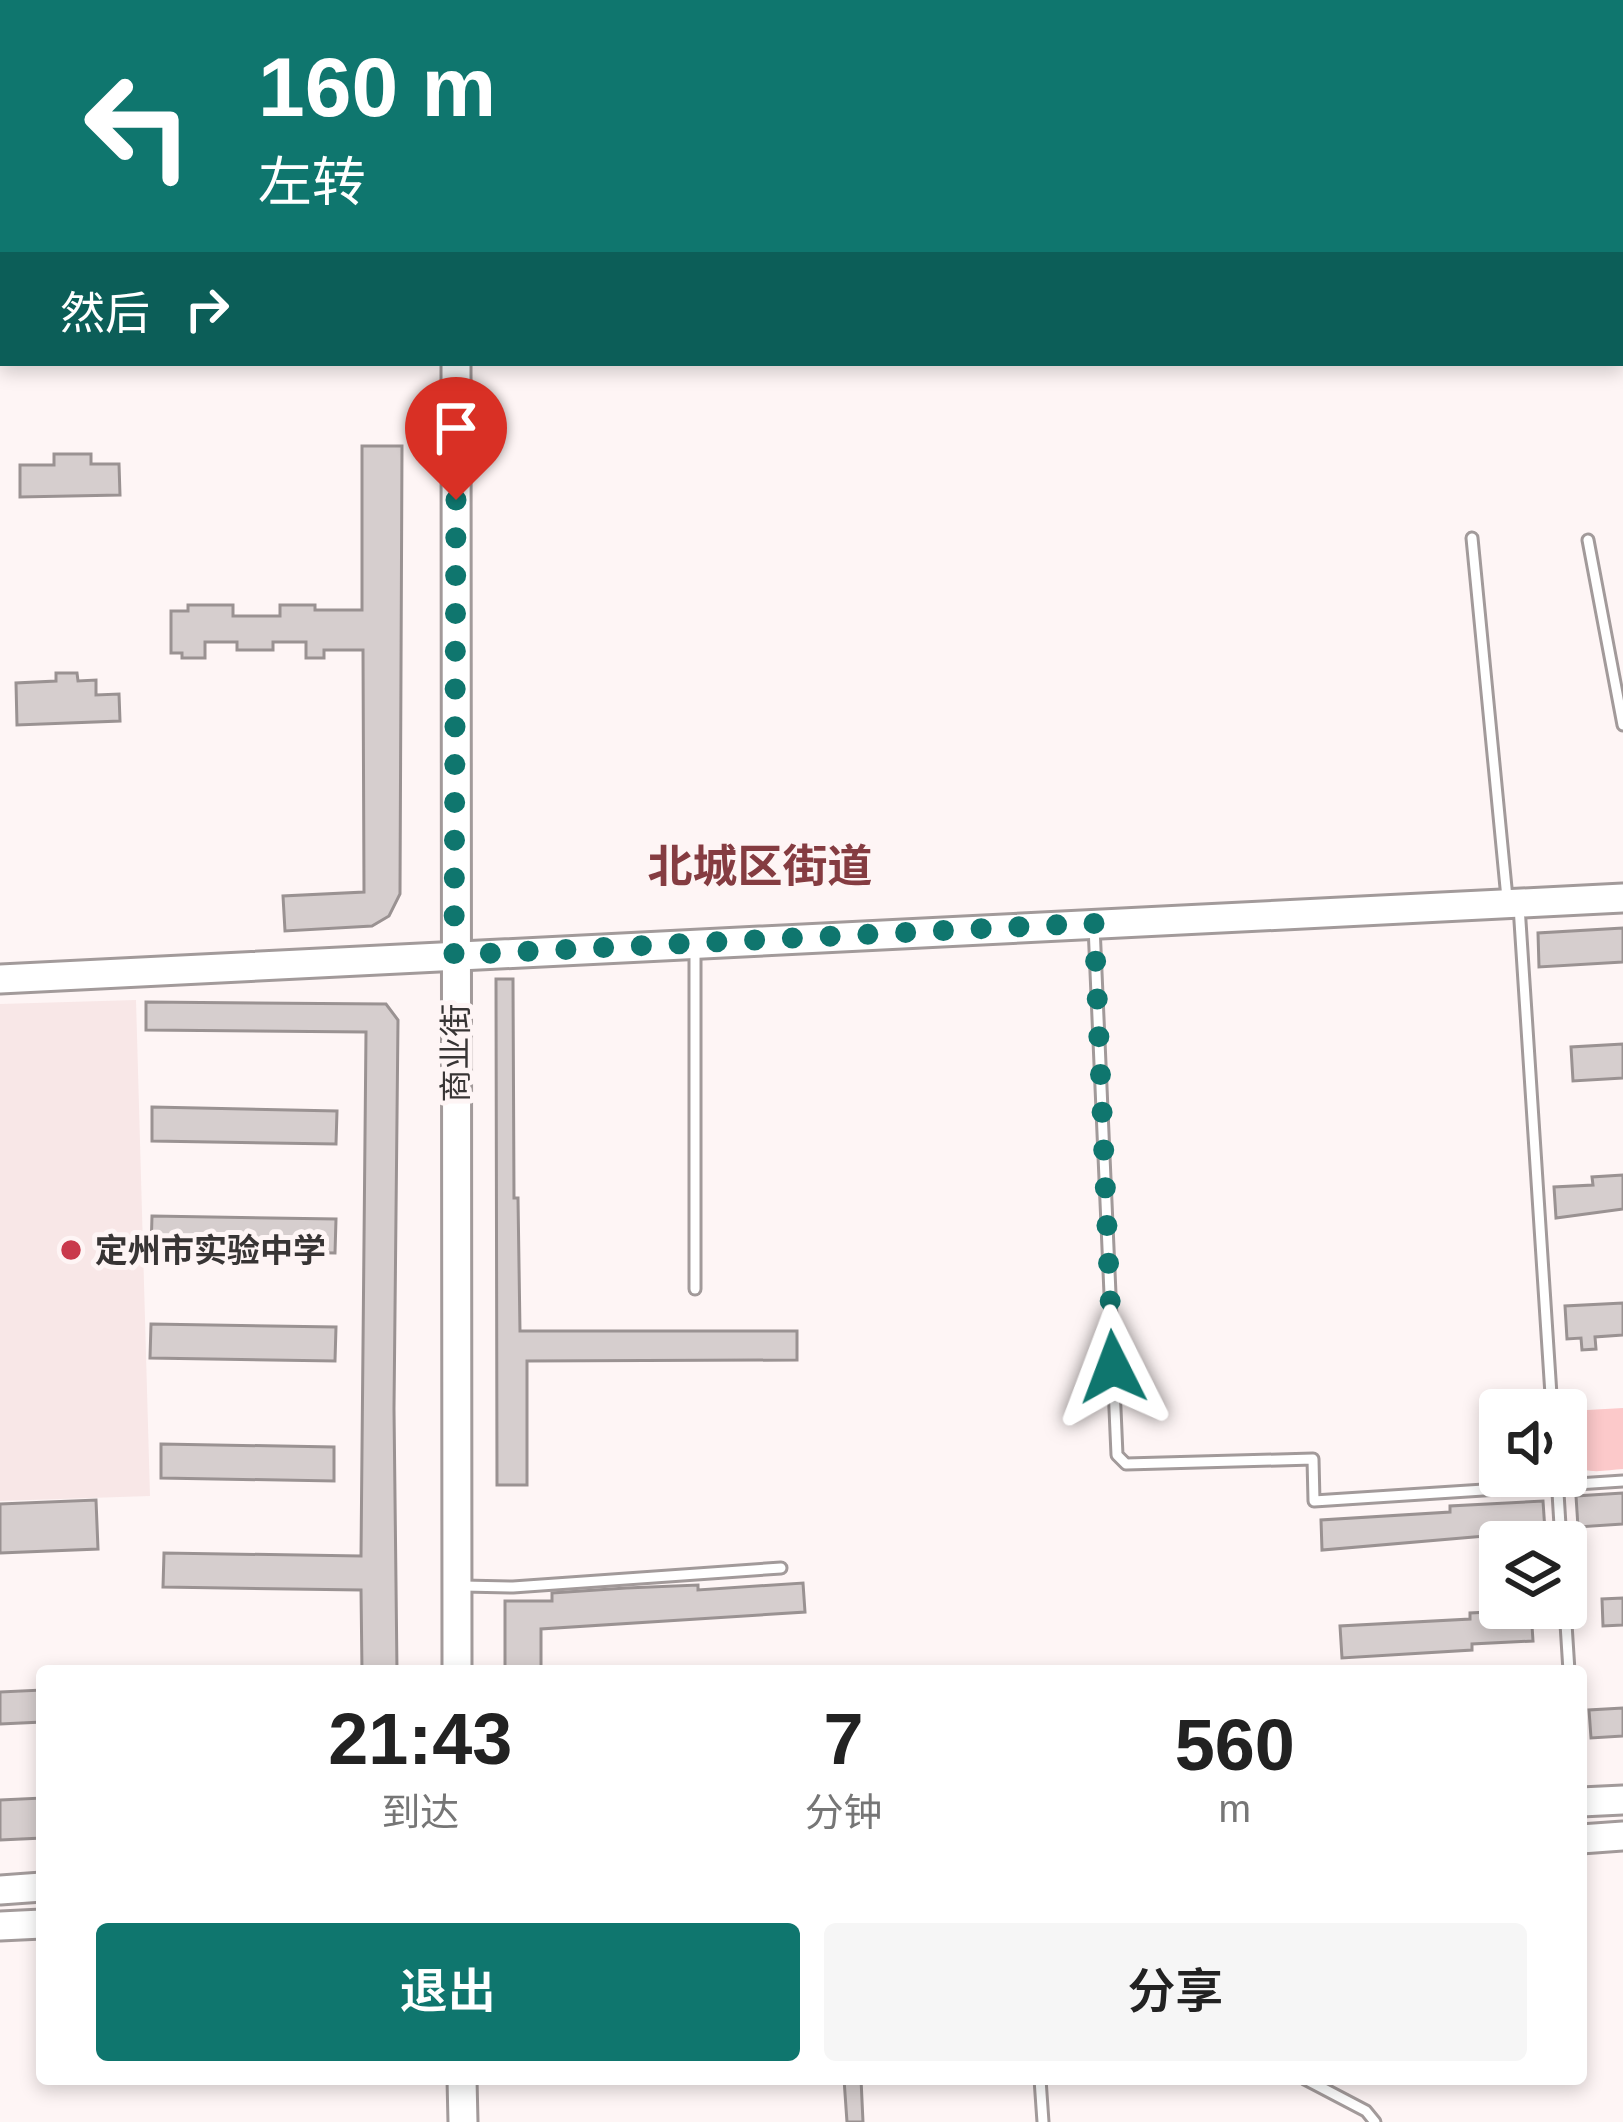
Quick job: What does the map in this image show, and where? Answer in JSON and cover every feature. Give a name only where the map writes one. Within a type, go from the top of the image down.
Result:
[{"type":"street","name":"商业街","points":[[456,366],[457,1665]]},
{"type":"street","points":[[0,979],[1623,898]]},
{"type":"street","points":[[1587,1802],[1623,1800]]},
{"type":"street","points":[[1587,1839],[1623,1836]]},
{"type":"street","points":[[0,1890],[36,1887]]},
{"type":"street","points":[[0,1926],[36,1924]]},
{"type":"street","points":[[462,2085],[464,2122]]},
{"type":"lane","points":[[1472,538],[1513,903],[1550,1389]]},
{"type":"lane","points":[[1588,540],[1623,725]]},
{"type":"lane","points":[[1094,923],[1117,1455],[1126,1464],[1312,1459],[1314,1501],[1479,1487]]},
{"type":"lane","points":[[695,943],[695,1289]]},
{"type":"lane","points":[[1587,1481],[1623,1481]]},
{"type":"lane","points":[[457,1586],[513,1587],[781,1568]]},
{"type":"lane","points":[[1566,1629],[1569,1665]]},
{"type":"lane","points":[[1040,2085],[1043,2122]]},
{"type":"lane","points":[[1316,2085],[1366,2111],[1375,2122]]},
{"type":"shaded area","name":"定州市实验中学","points":[[136,1000],[150,1496],[0,1501],[0,1004]]},
{"type":"shaded area","points":[[1623,1408],[1623,1469],[1587,1470],[1587,1410]]},
{"type":"building","points":[[362,446],[402,446],[400,894],[389,916],[372,926],[285,931],[283,896],[364,892],[363,650],[324,650],[324,658],[306,658],[306,642],[273,642],[273,650],[237,650],[237,642],[205,642],[205,658],[182,658],[182,653],[171,653],[171,611],[188,611],[188,605],[233,605],[233,616],[280,616],[280,605],[362,610]]},
{"type":"building","points":[[54,454],[91,454],[91,464],[119,464],[120,495],[20,497],[20,465],[54,465]]},
{"type":"building","points":[[56,673],[77,673],[78,681],[96,680],[96,695],[119,694],[120,721],[17,725],[16,683],[56,681]]},
{"type":"building","points":[[1623,928],[1623,962],[1539,967],[1538,933]]},
{"type":"building","points":[[496,979],[513,979],[520,1331],[797,1331],[797,1360],[527,1361],[527,1485],[497,1485]]},
{"type":"building","points":[[146,1002],[386,1004],[398,1020],[397,1665],[362,1665],[361,1590],[163,1587],[164,1553],[361,1556],[366,1032],[146,1030]]},
{"type":"building","points":[[1623,1044],[1623,1078],[1573,1081],[1571,1047]]},
{"type":"building","points":[[152,1107],[337,1111],[336,1144],[152,1141]]},
{"type":"building","points":[[1623,1175],[1623,1209],[1556,1218],[1554,1187],[1593,1185],[1592,1177]]},
{"type":"building","points":[[152,1216],[336,1219],[335,1253],[151,1250]]},
{"type":"building","points":[[1623,1303],[1623,1335],[1595,1337],[1596,1349],[1582,1350],[1581,1338],[1567,1339],[1565,1306]]},
{"type":"building","points":[[151,1324],[336,1327],[335,1361],[150,1358]]},
{"type":"building","points":[[161,1444],[334,1447],[334,1481],[161,1478]]},
{"type":"building","points":[[1623,1493],[1623,1524],[1587,1526],[1587,1521],[1578,1521],[1576,1497]]},
{"type":"building","points":[[96,1500],[98,1549],[0,1553],[0,1504]]},
{"type":"building","points":[[1543,1501],[1544,1521],[1479,1521],[1479,1537],[1322,1550],[1321,1520],[1450,1512],[1450,1506]]},
{"type":"building","points":[[803,1583],[805,1612],[541,1629],[541,1665],[505,1665],[505,1601],[552,1601],[552,1593],[626,1588],[698,1585],[698,1590]]},
{"type":"building","points":[[1623,1598],[1623,1625],[1603,1626],[1602,1599]]},
{"type":"building","points":[[1470,1613],[1479,1613],[1479,1629],[1532,1629],[1533,1641],[1342,1658],[1340,1626],[1470,1619]]},
{"type":"building","points":[[36,1690],[36,1722],[0,1724],[0,1692]]},
{"type":"building","points":[[1623,1708],[1623,1736],[1591,1738],[1589,1710]]},
{"type":"building","points":[[36,1798],[36,1838],[0,1840],[0,1800]]},
{"type":"building","points":[[844,2085],[861,2085],[863,2122],[847,2122]]},
{"type":"place","name":"定州市实验中学","points":[[71,1250]]},
{"type":"district","name":"北城区街道","points":[[760,866]]},
{"type":"route","points":[[456,500],[454,955],[1094,923],[1113,1367]]}]
